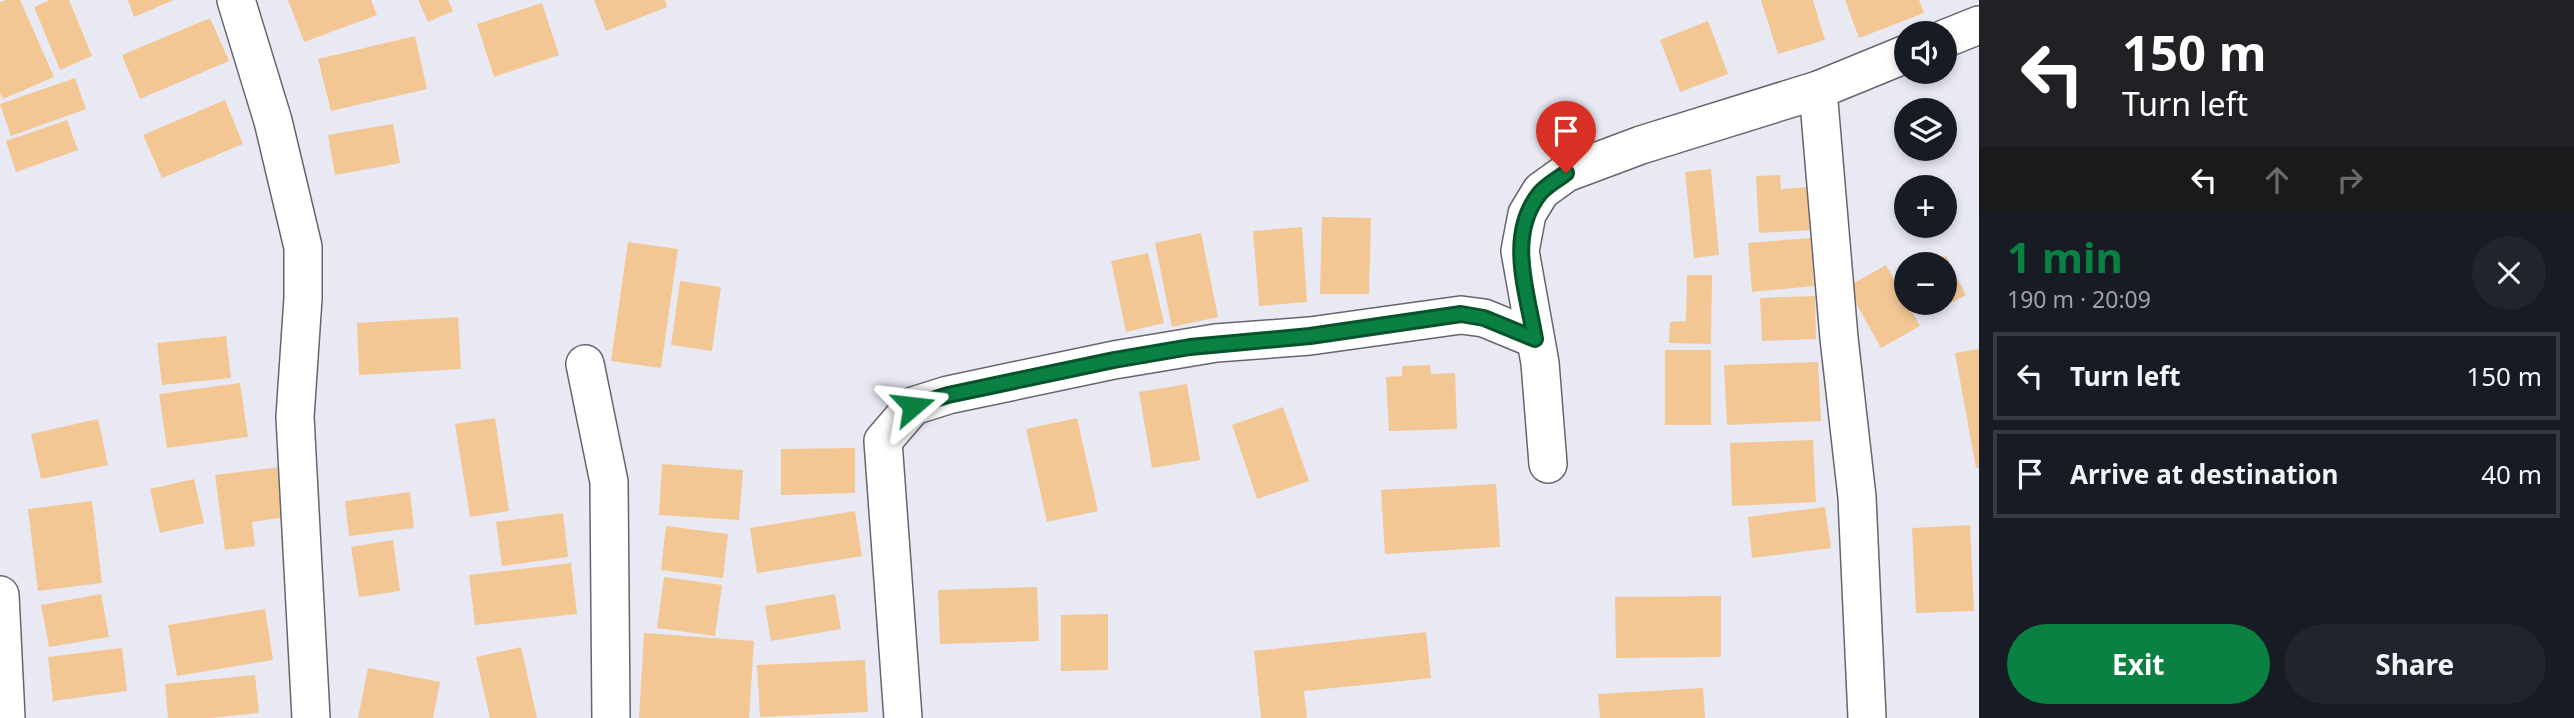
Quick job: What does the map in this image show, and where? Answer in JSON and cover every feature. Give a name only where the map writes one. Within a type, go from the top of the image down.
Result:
[{"type":"street","points":[[236,0],[273,121],[303,247],[303,298],[295,417],[311,718]]},
{"type":"street","points":[[1957,33],[1979,24]]},
{"type":"street","points":[[1548,464],[1540,363],[1520,251],[1527,214],[1541,191],[1566,173],[1616,154],[1818,90],[1894,59]]},
{"type":"street","points":[[1818,90],[1839,338],[1857,496],[1867,718]]},
{"type":"street","points":[[904,718],[883,440],[913,406],[948,395],[1190,347],[1310,336],[1461,314],[1484,318],[1535,339]]},
{"type":"street","points":[[585,364],[609,482],[611,718]]},
{"type":"street","points":[[0,595],[6,718]]},
{"type":"building","points":[[20,0],[54,77],[3,99],[0,93],[0,2]]},
{"type":"building","points":[[50,0],[69,0],[92,56],[60,70],[34,7]]},
{"type":"building","points":[[128,0],[174,0],[134,17]]},
{"type":"building","points":[[288,0],[371,0],[377,15],[304,42]]},
{"type":"building","points":[[418,0],[448,0],[453,11],[428,22]]},
{"type":"building","points":[[594,0],[665,0],[667,7],[606,31]]},
{"type":"building","points":[[1761,0],[1813,0],[1825,40],[1778,54]]},
{"type":"building","points":[[1845,0],[1919,0],[1924,13],[1903,21],[1894,21],[1894,25],[1859,38]]},
{"type":"building","points":[[542,3],[559,55],[494,77],[477,24]]},
{"type":"building","points":[[210,18],[229,61],[140,99],[122,55]]},
{"type":"building","points":[[1708,21],[1728,74],[1680,92],[1660,40]]},
{"type":"building","points":[[415,36],[427,89],[331,111],[318,59]]},
{"type":"building","points":[[75,78],[86,109],[11,136],[0,104]]},
{"type":"building","points":[[225,100],[243,144],[162,178],[143,135]]},
{"type":"building","points":[[67,120],[78,150],[16,172],[6,141]]},
{"type":"building","points":[[393,124],[400,163],[335,175],[328,135]]},
{"type":"building","points":[[1711,169],[1719,255],[1694,258],[1685,172]]},
{"type":"building","points":[[1780,175],[1781,189],[1810,187],[1812,230],[1759,233],[1756,176]]},
{"type":"building","points":[[1322,217],[1371,218],[1369,294],[1320,294]]},
{"type":"building","points":[[1302,227],[1307,302],[1259,306],[1253,231]]},
{"type":"building","points":[[1201,233],[1218,317],[1172,327],[1155,243]]},
{"type":"building","points":[[1811,238],[1814,286],[1752,292],[1748,243]]},
{"type":"building","points":[[628,242],[678,249],[661,368],[611,361]]},
{"type":"building","points":[[1148,253],[1164,323],[1126,332],[1111,261]]},
{"type":"building","points":[[1886,265],[1894,279],[1894,315],[1914,315],[1920,326],[1881,348],[1847,287]]},
{"type":"building","points":[[1687,275],[1712,275],[1711,344],[1669,343],[1670,322],[1686,321]]},
{"type":"building","points":[[1957,277],[1966,295],[1957,300]]},
{"type":"building","points":[[680,281],[721,287],[712,351],[671,345]]},
{"type":"building","points":[[1815,296],[1816,339],[1762,341],[1760,298]]},
{"type":"building","points":[[458,317],[461,369],[359,375],[357,323]]},
{"type":"building","points":[[226,336],[231,378],[162,385],[157,343]]},
{"type":"building","points":[[1979,349],[1979,467],[1976,468],[1955,353]]},
{"type":"building","points":[[1665,350],[1711,350],[1711,425],[1665,425]]},
{"type":"building","points":[[1818,362],[1821,421],[1727,425],[1724,365]]},
{"type":"building","points":[[1430,365],[1431,374],[1455,373],[1457,429],[1389,431],[1386,377],[1402,376],[1402,366]]},
{"type":"building","points":[[240,383],[248,437],[167,448],[159,394]]},
{"type":"building","points":[[1187,384],[1200,460],[1152,468],[1139,392]]},
{"type":"building","points":[[1283,407],[1309,481],[1257,499],[1232,425]]},
{"type":"building","points":[[495,418],[509,511],[470,517],[455,424]]},
{"type":"building","points":[[1077,418],[1098,511],[1047,522],[1026,429]]},
{"type":"building","points":[[98,419],[108,465],[41,479],[31,434]]},
{"type":"building","points":[[1813,440],[1816,502],[1732,506],[1730,443]]},
{"type":"building","points":[[855,448],[855,493],[781,495],[781,449]]},
{"type":"building","points":[[662,464],[743,470],[739,520],[659,515]]},
{"type":"building","points":[[280,467],[286,517],[252,522],[255,546],[225,550],[215,475]]},
{"type":"building","points":[[194,479],[204,523],[160,533],[150,489]]},
{"type":"building","points":[[1496,484],[1500,547],[1385,554],[1381,490]]},
{"type":"building","points":[[410,492],[414,528],[349,536],[345,501]]},
{"type":"building","points":[[92,501],[102,583],[38,591],[28,509]]},
{"type":"building","points":[[1825,507],[1831,548],[1752,558],[1748,517]]},
{"type":"building","points":[[855,511],[862,556],[757,573],[750,528]]},
{"type":"building","points":[[563,513],[568,557],[502,566],[496,522]]},
{"type":"building","points":[[1970,525],[1974,611],[1916,613],[1912,528]]},
{"type":"building","points":[[666,526],[728,534],[723,578],[661,570]]},
{"type":"building","points":[[393,540],[400,591],[359,597],[351,547]]},
{"type":"building","points":[[571,563],[577,614],[475,625],[469,575]]},
{"type":"building","points":[[664,577],[722,585],[715,636],[657,628]]},
{"type":"building","points":[[1037,587],[1039,641],[940,644],[938,590]]},
{"type":"building","points":[[101,594],[109,637],[49,647],[41,605]]},
{"type":"building","points":[[835,594],[841,629],[771,641],[765,606]]},
{"type":"building","points":[[1721,596],[1721,657],[1616,658],[1615,597]]},
{"type":"building","points":[[265,609],[273,660],[177,676],[168,625]]},
{"type":"building","points":[[1108,614],[1108,670],[1061,671],[1061,615]]},
{"type":"building","points":[[1426,632],[1431,678],[1304,691],[1307,718],[1261,718],[1254,651]]},
{"type":"building","points":[[644,633],[754,641],[749,718],[639,718]]},
{"type":"building","points":[[521,647],[537,718],[490,718],[476,657]]},
{"type":"building","points":[[122,648],[127,691],[53,701],[48,657]]},
{"type":"building","points":[[865,660],[868,712],[760,717],[757,665]]},
{"type":"building","points":[[368,668],[440,682],[433,718],[358,718]]},
{"type":"building","points":[[255,675],[259,713],[210,718],[168,718],[165,684]]},
{"type":"building","points":[[1703,688],[1705,718],[1600,718],[1598,694]]},
{"type":"route","points":[[913,406],[948,395],[1190,347],[1310,336],[1461,314],[1484,318],[1535,339],[1520,251],[1527,214],[1541,191],[1566,173]]}]
